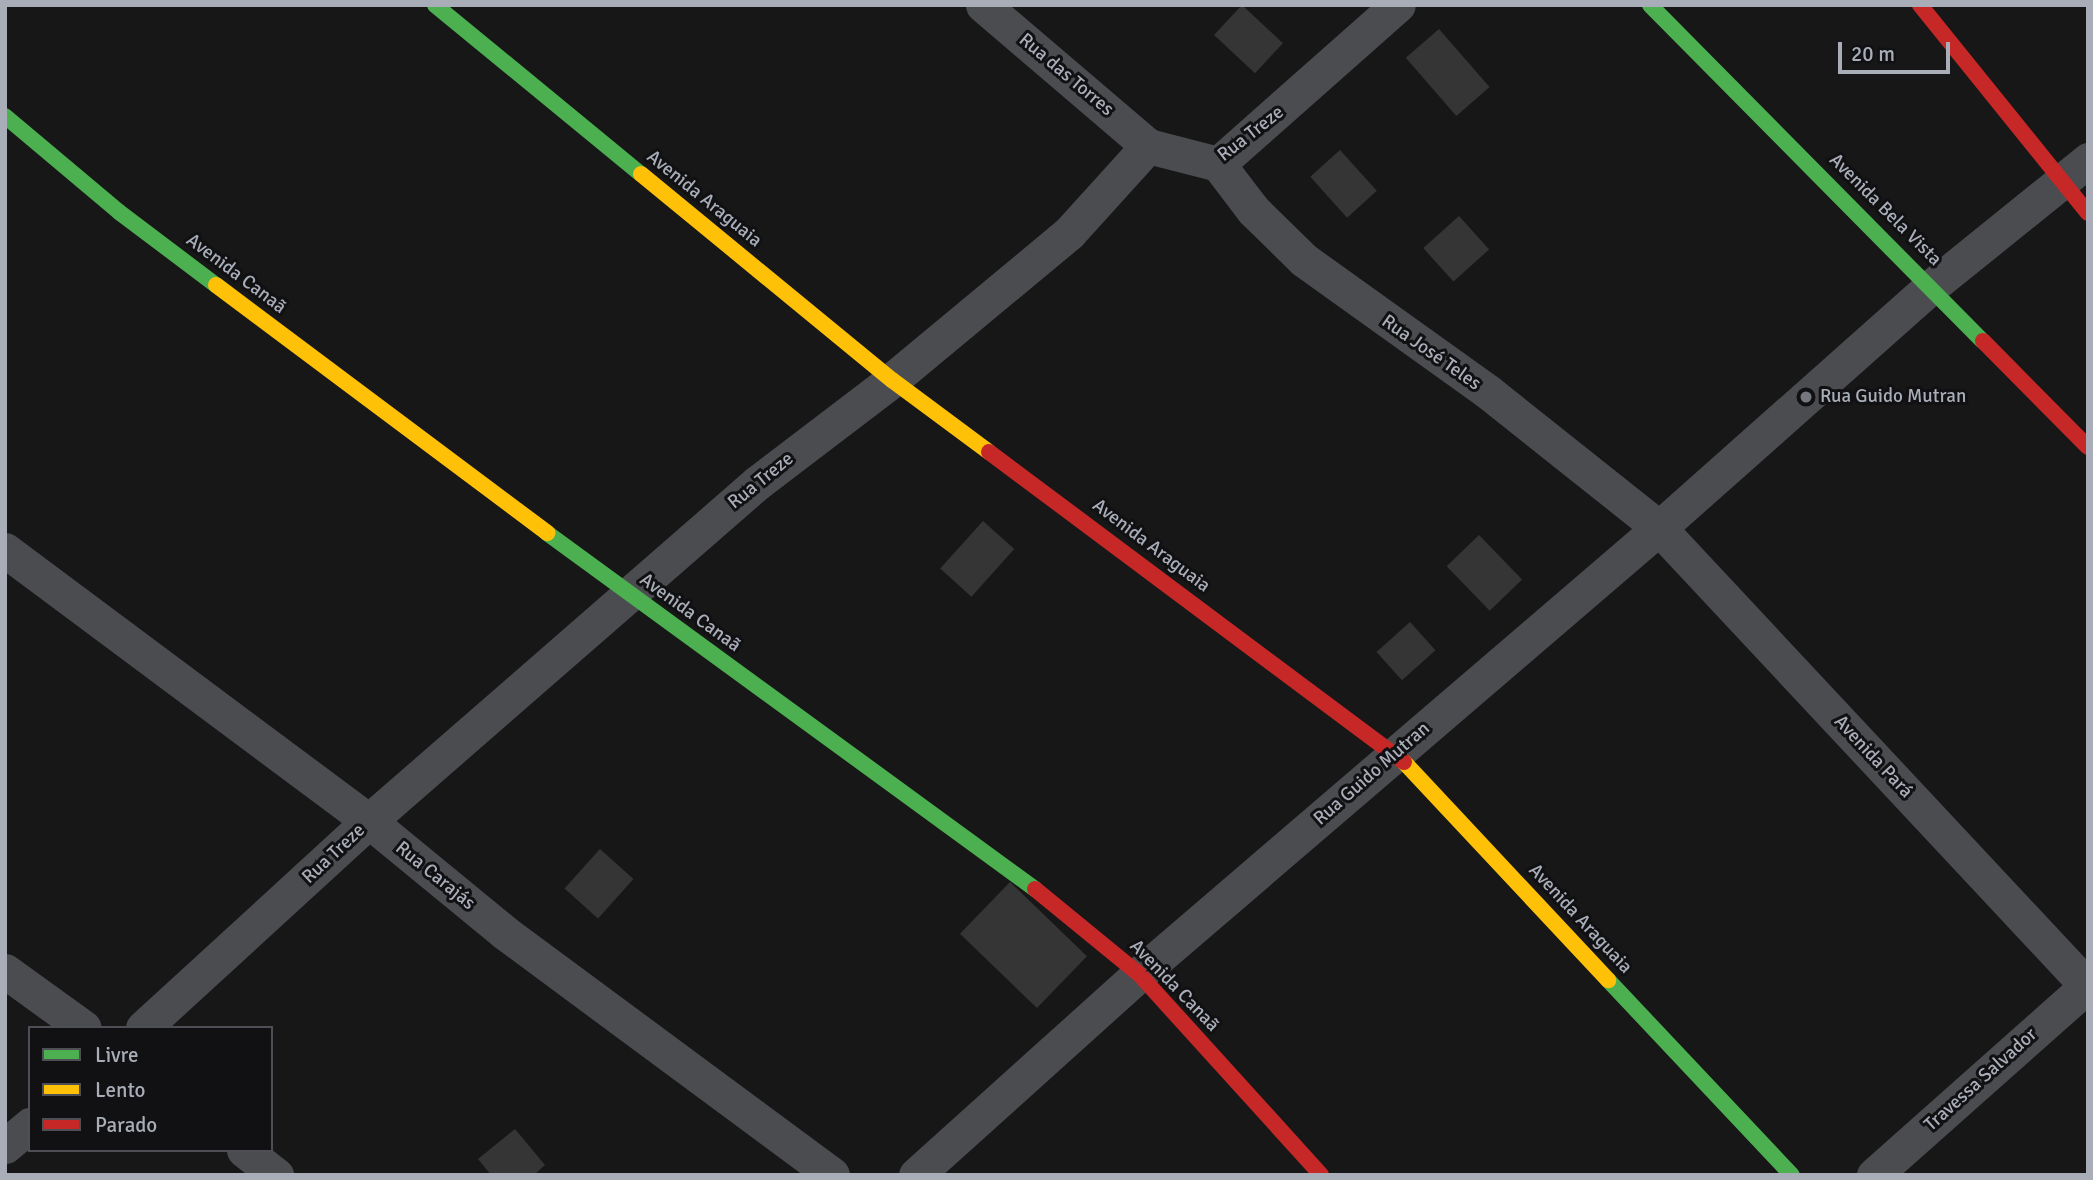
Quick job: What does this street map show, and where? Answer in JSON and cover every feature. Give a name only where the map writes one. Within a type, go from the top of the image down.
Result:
[{"type":"street","name":"Avenida Araguaia","points":[[435,5],[892,380],[1395,753],[1791,1175]]},
{"type":"street","name":"Rua das Torres","points":[[983,5],[1148,145]]},
{"type":"street","name":"Rua Treze","points":[[145,1026],[369,821],[757,483],[892,380],[1069,233],[1105,199],[1148,145],[1218,164],[1398,5]]},
{"type":"street","name":"Avenida Bela Vista","points":[[1650,5],[1932,286],[2088,447]]},
{"type":"street","points":[[1920,5],[2088,213]]},
{"type":"street","name":"Avenida Canaã","points":[[5,116],[119,212],[629,594],[1036,890],[1139,974],[1321,1175]]},
{"type":"street","name":"Rua Guido Mutran","points":[[916,1175],[1139,974],[1659,528],[1932,286],[2062,184],[2088,160]]},
{"type":"street","name":"Rua José Teles","points":[[1218,164],[1253,210],[1304,260],[1487,391],[1659,528]]},
{"type":"street","name":"Avenida Pará","points":[[1659,528],[2087,986]]},
{"type":"street","name":"Rua Carajás","points":[[5,550],[369,821],[504,932],[832,1175]]},
{"type":"street","points":[[5,971],[81,1026]]},
{"type":"street","name":"Travessa Salvador","points":[[1874,1175],[2087,986]]},
{"type":"street","points":[[5,1146],[28,1127]]},
{"type":"street","points":[[246,1152],[275,1175]]},
{"type":"building","points":[[1242,5],[1283,43],[1255,73],[1214,35]]},
{"type":"building","points":[[1439,29],[1490,87],[1456,116],[1406,58]]},
{"type":"building","points":[[1340,150],[1377,191],[1347,218],[1310,177]]},
{"type":"building","points":[[1459,216],[1489,249],[1453,282],[1423,248]]},
{"type":"building","points":[[983,521],[1014,549],[971,597],[940,569]]},
{"type":"building","points":[[1479,535],[1522,580],[1490,611],[1447,566]]},
{"type":"building","points":[[1410,622],[1435,650],[1402,680],[1377,652]]},
{"type":"building","points":[[600,849],[633,879],[598,918],[565,888]]},
{"type":"building","points":[[1010,882],[1087,956],[1037,1008],[960,934]]},
{"type":"building","points":[[515,1129],[545,1165],[534,1175],[491,1175],[478,1159]]},
{"type":"traffic: fast","points":[[435,5],[641,174]]},
{"type":"traffic: fast","points":[[1650,5],[1983,341]]},
{"type":"traffic: fast","points":[[5,116],[119,212],[216,285]]},
{"type":"traffic: fast","points":[[547,533],[1035,889]]},
{"type":"traffic: fast","points":[[1608,980],[1792,1175]]},
{"type":"traffic: slow","points":[[641,174],[892,380],[989,452]]},
{"type":"traffic: slow","points":[[216,285],[547,533]]},
{"type":"traffic: slow","points":[[1404,762],[1608,980]]},
{"type":"traffic: jam","points":[[1920,5],[2088,213]]},
{"type":"traffic: jam","points":[[1983,341],[2088,447]]},
{"type":"traffic: jam","points":[[989,452],[1404,762]]},
{"type":"traffic: jam","points":[[1035,889],[1139,974],[1321,1175]]},
{"type":"place","name":"Rua Guido Mutran","points":[[1806,397]]}]
